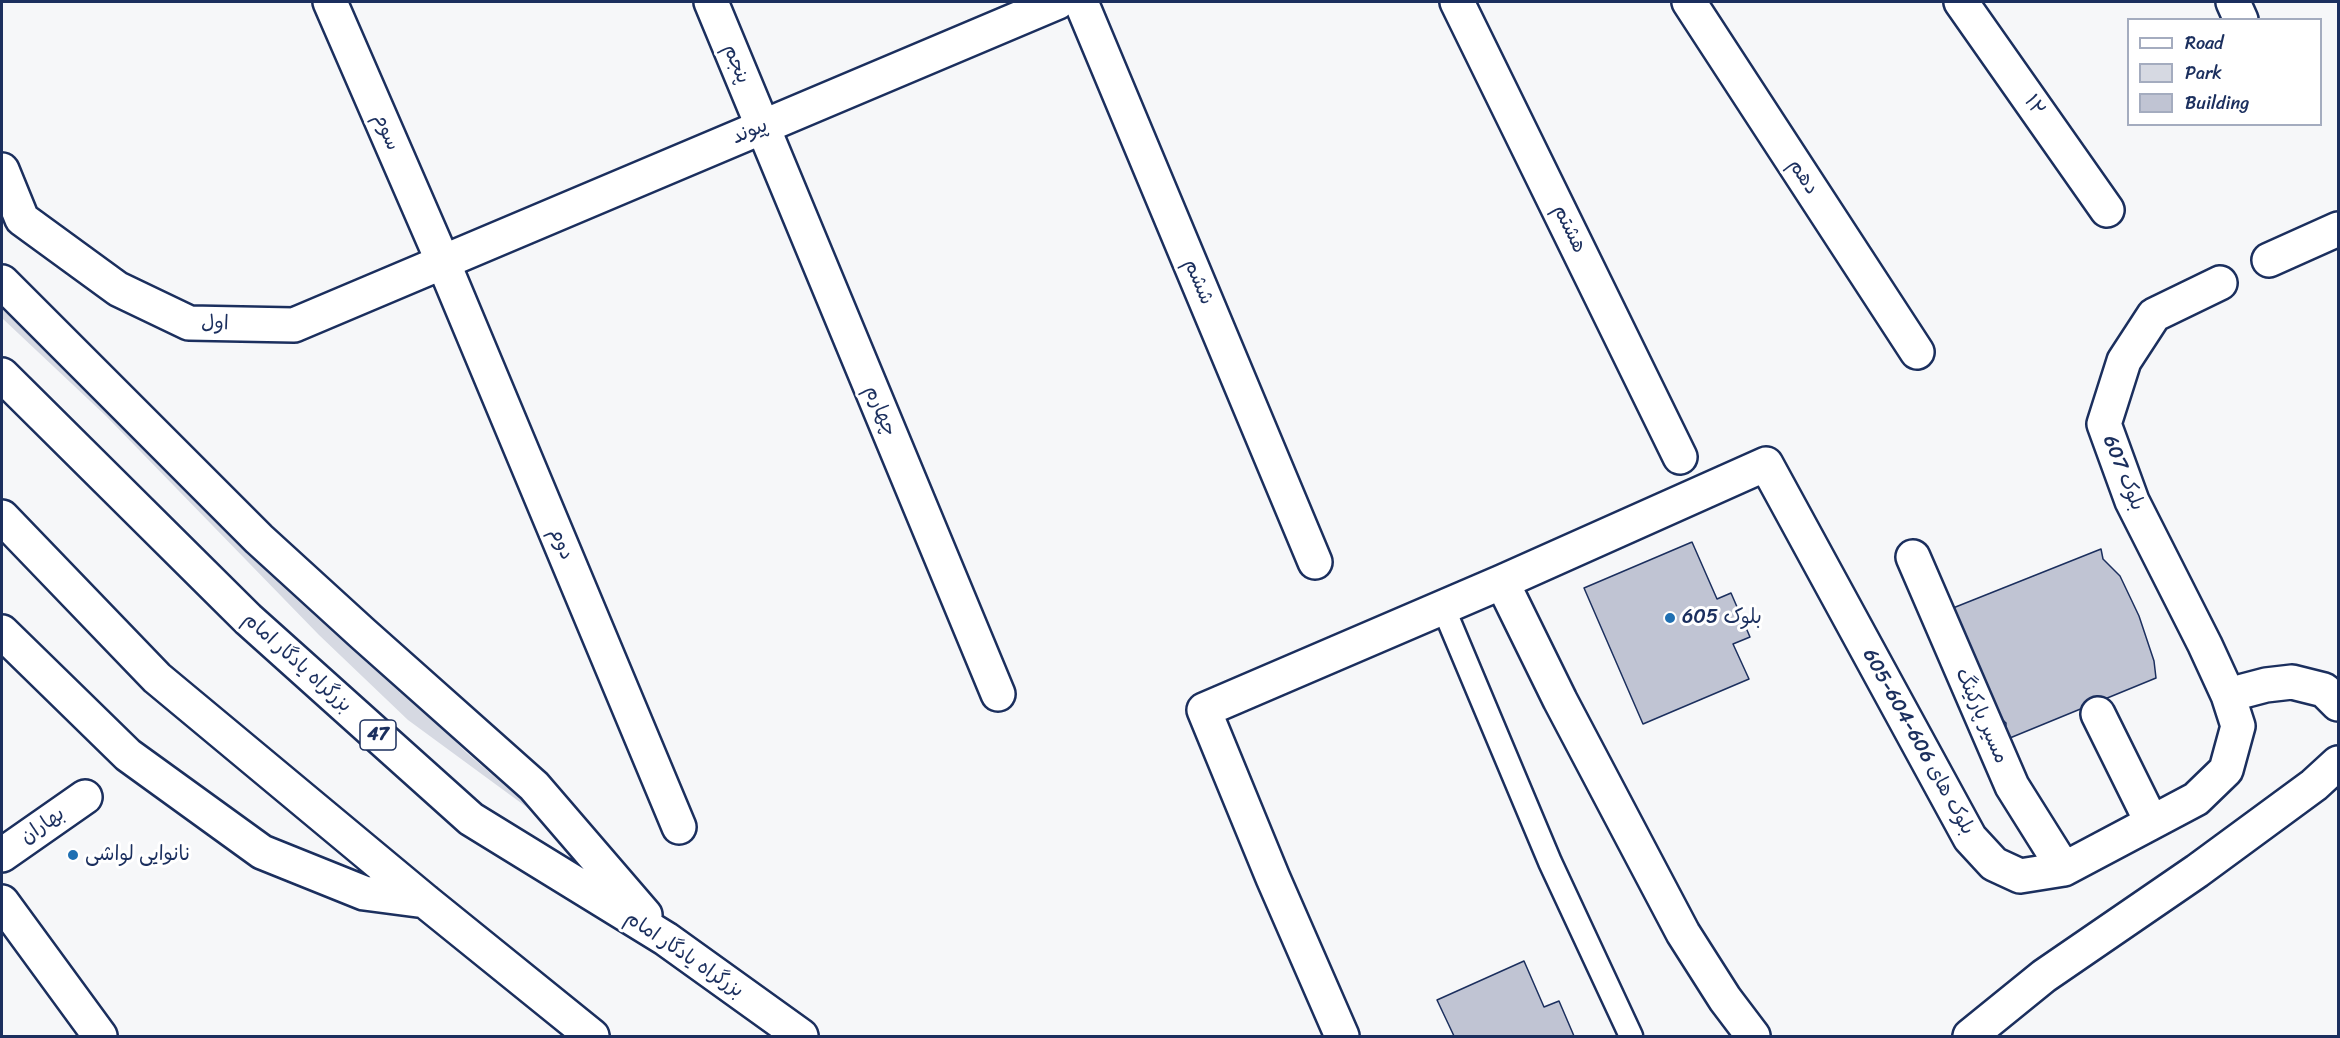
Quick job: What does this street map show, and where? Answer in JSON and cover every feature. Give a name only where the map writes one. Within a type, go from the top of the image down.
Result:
[{"type":"main road","name":"سوم","points":[[330,2],[443,261]]},
{"type":"main road","name":"پنجم","points":[[711,2],[761,127]]},
{"type":"main road","name":"پیوند","points":[[443,261],[1058,2]]},
{"type":"main road","name":"ششم","points":[[1081,2],[1315,562]]},
{"type":"main road","name":"هشتم","points":[[1457,2],[1680,457]]},
{"type":"main road","name":"دهم","points":[[1689,2],[1917,352]]},
{"type":"main road","name":"۱۲","points":[[1961,2],[2107,210]]},
{"type":"main road","points":[[2233,2],[2240,18]]},
{"type":"main road","name":"چهارم","points":[[761,127],[998,694]]},
{"type":"main road","name":"اول","points":[[2,170],[22,219],[118,289],[189,323],[294,324],[443,261]]},
{"type":"main road","points":[[2269,260],[2338,228]]},
{"type":"main road","name":"دوم","points":[[443,261],[679,827]]},
{"type":"main road","points":[[2,282],[259,539],[534,786],[666,939]]},
{"type":"main road","name":"بلوک 607","points":[[2151,821],[2196,799],[2226,770],[2238,726],[2228,695],[2132,501],[2104,424],[2124,361],[2154,315],[2220,283]]},
{"type":"main road","name":"بزرگراه یادگار امام","points":[[2,375],[248,619],[471,819],[666,939],[801,1036]]},
{"type":"main road","name":"بلوک های 606-604-605","points":[[1502,582],[1766,464],[1970,838],[1994,864],[2020,876],[2064,869],[2151,821]]},
{"type":"main road","points":[[2,516],[158,678],[572,1026],[592,1036]]},
{"type":"main road","name":"مسیر پارکینگ","points":[[1913,557],[2012,786],[2064,869]]},
{"type":"main road","points":[[1342,1036],[1273,878],[1204,710],[1502,582],[1560,700],[1683,933],[1725,999],[1754,1036]]},
{"type":"main road","points":[[2,632],[128,754],[262,852],[364,893],[425,901]]},
{"type":"main road","points":[[2228,695],[2266,685],[2292,682],[2324,690],[2338,704]]},
{"type":"main road","points":[[2098,714],[2151,821]]},
{"type":"main road","points":[[1970,1036],[2044,976],[2197,871],[2314,785],[2338,763]]},
{"type":"main road","name":"بهاران","points":[[2,855],[84,797]]},
{"type":"main road","points":[[2,903],[100,1036]]},
{"type":"lane","points":[[1443,607],[1550,862],[1631,1036]]},
{"type":"green space","points":[[2,296],[467,753],[547,822],[408,720],[319,635],[106,416],[2,318]]},
{"type":"building","name":"بلوک 605","points":[[1692,542],[1717,599],[1731,593],[1750,637],[1733,644],[1749,679],[1643,724],[1584,588]]},
{"type":"building","points":[[2101,549],[2103,559],[2120,576],[2139,616],[2154,661],[2156,678],[2005,740],[2006,723],[1982,700],[1948,610]]},
{"type":"building","points":[[1524,961],[1544,1007],[1559,1001],[1574,1036],[1454,1036],[1437,1000]]},
{"type":"place","name":"بلوک 605","points":[[1670,618]]},
{"type":"place","name":"نانوایی لواشی","points":[[73,855]]}]
